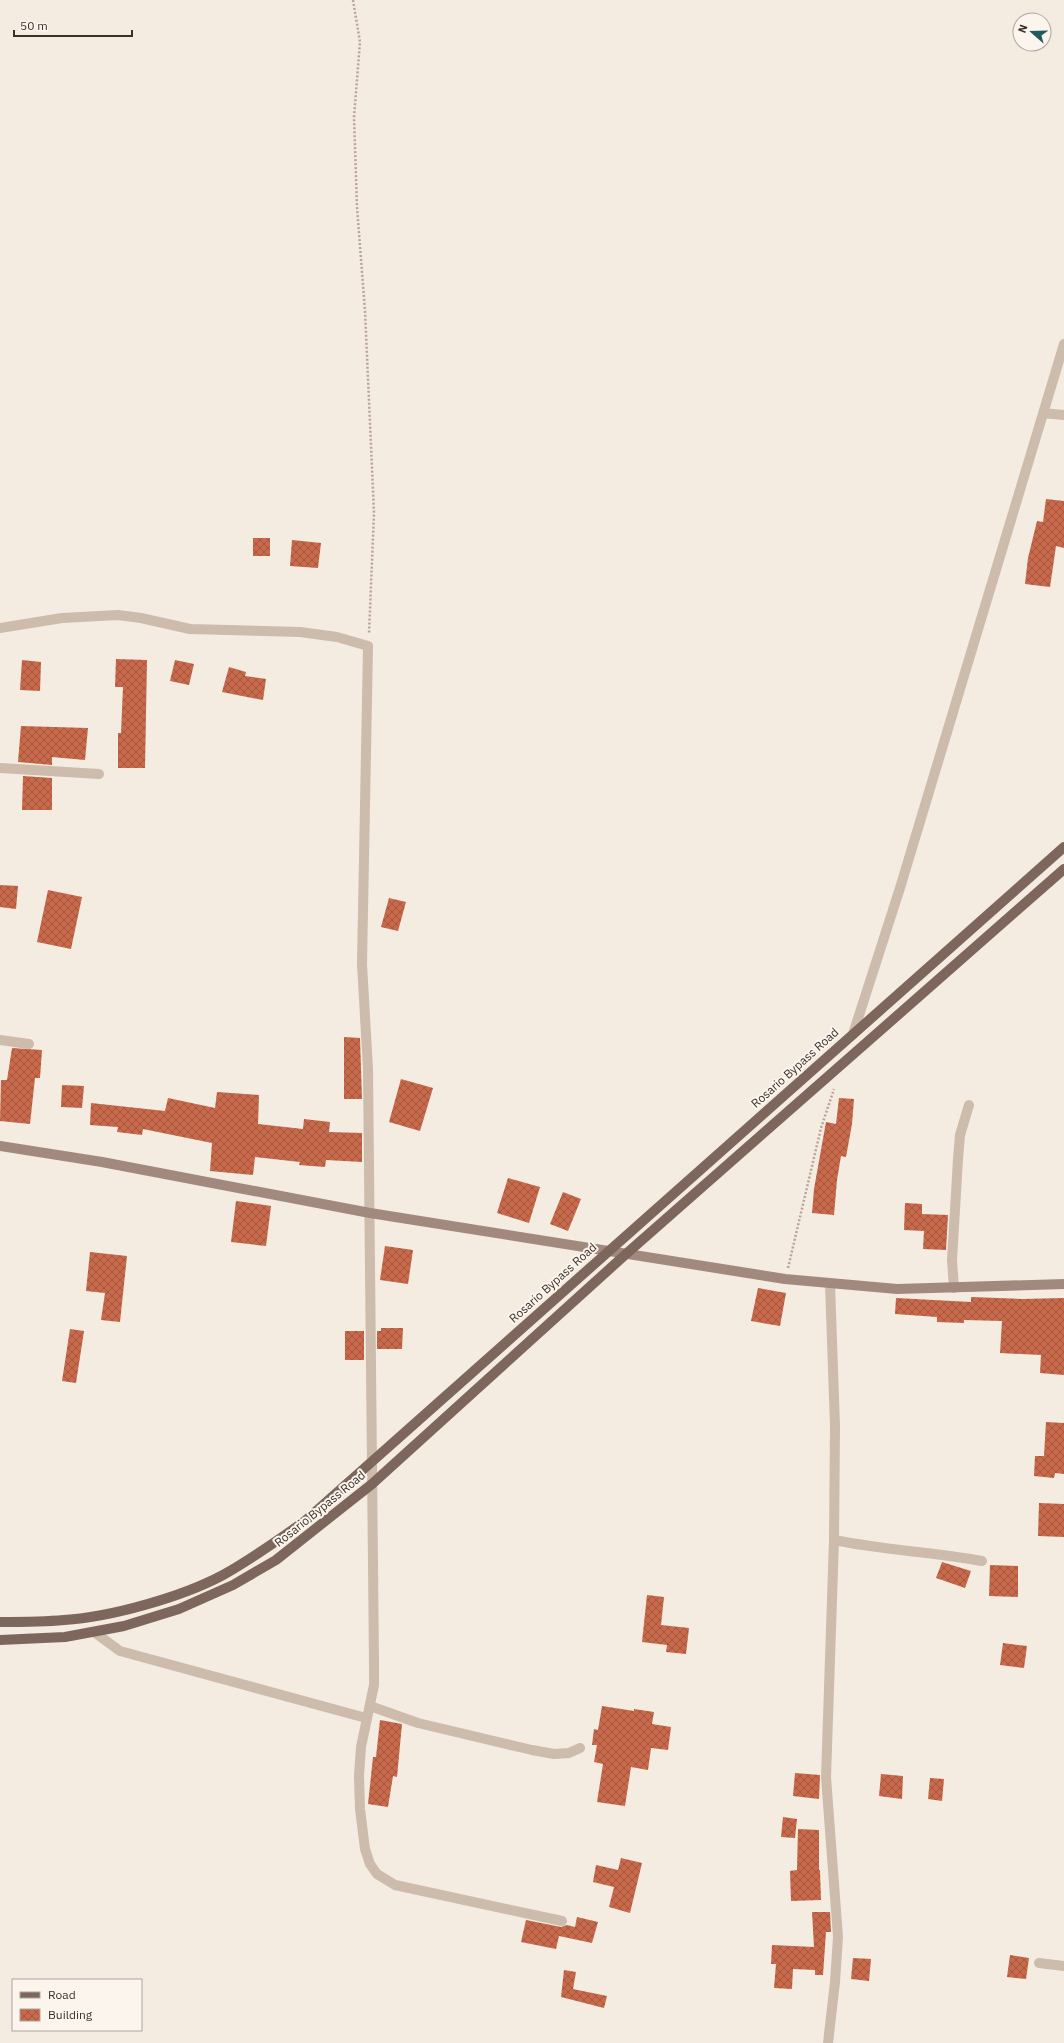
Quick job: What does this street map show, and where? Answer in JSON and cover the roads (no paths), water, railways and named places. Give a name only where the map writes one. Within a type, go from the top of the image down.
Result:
[{"type":"main road","name":"Rosario Bypass Road","points":[[0,1622],[65,1620],[118,1612],[168,1597],[223,1575],[262,1552],[305,1521],[1064,847]]},
{"type":"main road","name":"Rosario Bypass Road","points":[[0,1640],[65,1637],[124,1626],[179,1609],[233,1585],[276,1560],[372,1484],[626,1254],[1064,869]]},
{"type":"street","points":[[853,1034],[900,888],[1064,344]]},
{"type":"street","points":[[1043,413],[1064,415]]},
{"type":"street","points":[[0,628],[62,618],[118,615],[141,618],[190,629],[300,632],[337,637],[368,646],[362,927],[368,1069],[374,1671],[370,1706],[366,1718],[360,1769],[360,1809],[365,1849],[370,1864],[377,1874],[395,1885],[562,1921]]},
{"type":"street","points":[[0,768],[99,774]]},
{"type":"street","points":[[0,1040],[29,1044]]},
{"type":"street","points":[[954,1288],[952,1260],[958,1159],[960,1135],[969,1105]]},
{"type":"street","points":[[0,1146],[102,1162],[370,1213],[607,1252],[785,1279],[896,1289],[1064,1284]]},
{"type":"street","points":[[828,2043],[835,1982],[838,1937],[826,1777],[834,1540],[835,1426],[830,1284]]},
{"type":"street","points":[[834,1540],[875,1548],[935,1553],[982,1562]]},
{"type":"street","points":[[94,1632],[120,1651],[366,1718]]},
{"type":"street","points":[[370,1706],[418,1723],[539,1751],[554,1754],[568,1753],[580,1748]]},
{"type":"street","points":[[1039,1963],[1064,1966]]}]
